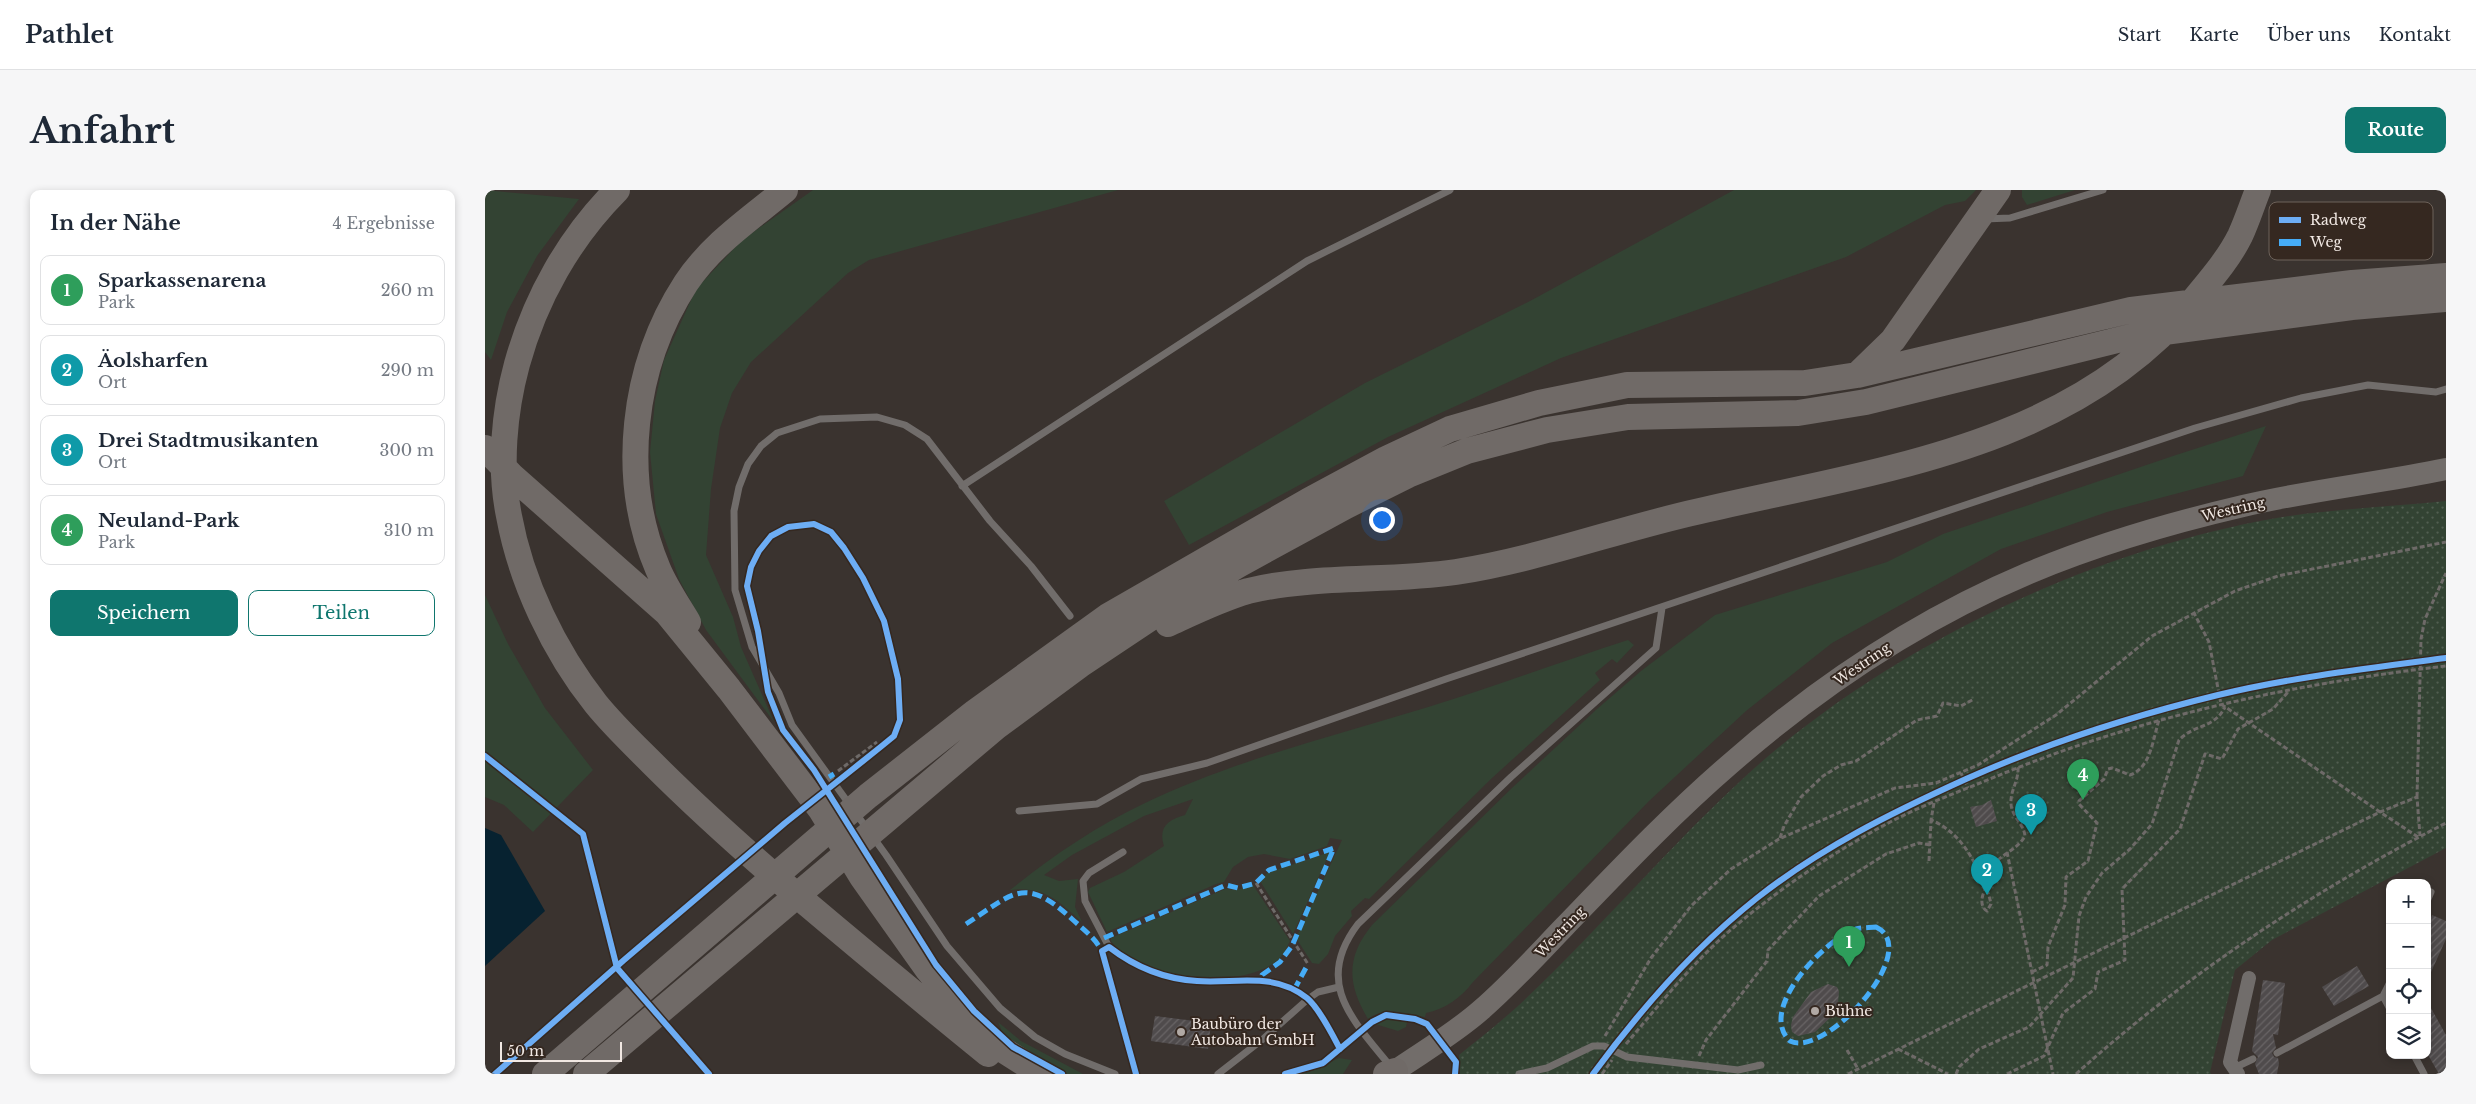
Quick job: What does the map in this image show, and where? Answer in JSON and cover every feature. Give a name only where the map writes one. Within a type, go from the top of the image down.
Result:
[{"type":"highway","points":[[617,190],[590,222],[549,282],[533,317],[521,352],[507,406],[505,426],[505,488],[509,516],[527,581],[559,648],[595,703],[643,754],[728,837],[1012,1074]]},
{"type":"highway","points":[[729,689],[658,570],[644,528],[637,492],[635,453],[637,421],[653,351],[687,283],[741,222],[785,190]]},
{"type":"highway","points":[[1857,375],[1893,340],[1979,220],[1998,190]]},
{"type":"highway","points":[[1080,665],[1212,604],[1248,592],[1282,585],[1398,579],[1505,564],[1698,511],[1876,472],[1961,449],[2031,422],[2069,403],[2114,376],[2150,348],[2187,309],[2219,270],[2240,236],[2258,190]]},
{"type":"highway","points":[[545,1074],[868,796],[975,712],[1108,616],[1309,501],[1386,459],[1450,429],[1539,403],[1627,385],[1805,383],[1857,375],[2131,310],[2352,283],[2446,276]]},
{"type":"highway","points":[[585,1074],[996,727],[1080,665],[1155,615],[1246,561],[1408,475],[1467,451],[1547,430],[1628,417],[1798,413],[1866,402],[2133,336],[2352,307],[2446,299]]},
{"type":"highway","points":[[485,448],[512,476],[667,613],[729,689],[821,810],[862,877],[927,970],[969,1019],[997,1046],[1041,1074]]},
{"type":"highway","points":[[485,463],[624,591],[690,661],[805,812],[831,852],[916,971],[988,1054]]},
{"type":"main road","name":"Westring","points":[[1392,1073],[1463,1024],[1496,997],[1650,841],[1726,767],[1761,737],[1863,662],[1935,619],[2027,574],[2160,527],[2311,492],[2446,469]]},
{"type":"street","points":[[2236,1071],[2230,1062],[2249,978]]},
{"type":"lane","points":[[962,486],[1307,261],[1450,190]]},
{"type":"lane","points":[[1979,220],[2010,218],[2103,190]]},
{"type":"lane","points":[[1019,810],[1097,804],[1141,779],[1207,763],[1446,679],[1662,608],[2073,467],[2195,428],[2301,398],[2368,385],[2436,392],[2446,389]]},
{"type":"lane","points":[[1070,616],[1031,566],[962,486],[947,463],[927,439],[905,425],[877,417],[820,418],[777,433],[761,446],[748,464],[739,487],[734,511],[735,590],[752,647],[779,693],[792,725],[886,855],[947,946],[1014,1021],[1065,1054],[1115,1074]]},
{"type":"lane","points":[[1392,1073],[1348,1009],[1339,987],[1338,968],[1341,950],[1358,924],[1511,777],[1656,648],[1662,608]]},
{"type":"lane","points":[[1109,947],[1085,901],[1083,881],[1089,873],[1123,852]]},
{"type":"lane","points":[[1217,1074],[1263,1039],[1308,999],[1318,992],[1339,987]]},
{"type":"lane","points":[[2277,1053],[2383,996],[2386,990]]},
{"type":"lane","points":[[2383,996],[2386,1002]]},
{"type":"lane","points":[[1519,1074],[1547,1068],[1593,1046],[1604,1046],[1627,1057],[1738,1070],[1761,1065]]},
{"type":"lane","points":[[2236,1071],[2253,1059]]},
{"type":"lane","points":[[2416,1059],[2424,1074]]},
{"type":"path","points":[[1604,1046],[1606,1034],[1651,958],[1691,906],[1731,869],[1779,839],[1895,788],[1936,783],[1978,765],[2056,716],[2151,636],[2235,591],[2278,576],[2446,542]]},
{"type":"path","points":[[2419,837],[2417,797],[2421,640],[2425,619],[2446,573]]},
{"type":"path","points":[[2194,613],[2209,642],[2221,704],[2419,837]]},
{"type":"path","points":[[2373,668],[2438,659]]},
{"type":"path","points":[[1593,1074],[1693,966],[1740,923],[1800,878],[1880,827],[2018,767],[2159,720],[2221,704],[2289,690],[2446,666]]},
{"type":"path","points":[[2007,1074],[2044,1056],[2063,1013],[2095,989],[2099,972],[2125,960],[2122,889],[2180,829],[2205,754],[2222,759],[2238,729],[2273,709],[2289,690]]},
{"type":"path","points":[[2211,697],[2229,693]]},
{"type":"path","points":[[1779,839],[1784,826],[1801,797],[1823,776],[1841,765],[1856,761],[1917,720],[1937,716],[1943,703],[1961,706],[1974,698]]},
{"type":"path","points":[[1956,1074],[1959,1067],[1979,1049],[2029,1027],[2040,1012],[2073,978],[2079,916],[2087,897],[2102,873],[2135,844],[2152,824],[2164,791],[2175,745],[2184,735],[2218,719],[2225,707]]},
{"type":"path","points":[[2032,972],[2047,965],[2048,947],[2065,905],[2066,877],[2088,861],[2097,823],[2079,804],[2079,801],[2104,780],[2108,769],[2112,768],[2130,775],[2141,768],[2147,759],[2159,720]]},
{"type":"path","points":[[834,774],[877,742]]},
{"type":"path","points":[[1931,820],[1947,827],[1970,856],[1985,890],[1981,897],[1982,904],[1987,911],[1990,909],[1991,904],[1987,890],[1988,879],[1998,857],[2016,847],[2025,836],[2025,830],[2012,811],[2011,802],[2012,793],[2019,778],[2018,767]]},
{"type":"path","points":[[1961,773],[1968,788]]},
{"type":"path","points":[[1957,783],[1971,777]]},
{"type":"path","points":[[1848,1074],[2123,937],[2381,812],[2417,797]]},
{"type":"path","points":[[1811,860],[1878,820],[1919,800]]},
{"type":"path","points":[[1929,861],[1931,820],[1935,803]]},
{"type":"path","points":[[2076,1074],[2117,1038],[2247,940],[2336,882],[2446,823]]},
{"type":"path","points":[[1695,1065],[1706,1040],[1767,961],[1768,950],[1819,896],[1885,854],[1919,843],[1930,845]]},
{"type":"path","points":[[2007,852],[2053,1074]]},
{"type":"path","points":[[1664,987],[1728,923],[1788,875]]},
{"type":"path","points":[[1256,883],[1308,964]]},
{"type":"path","points":[[1897,1049],[1948,1074]]},
{"type":"path","points":[[1847,1050],[1858,1069]]},
{"type":"path","points":[[1602,1074],[1615,1051]]},
{"type":"green space","points":[[485,190],[579,199],[537,256],[507,312],[491,360],[485,352]]},
{"type":"green space","points":[[813,190],[1118,190],[869,260],[848,273],[751,362],[732,393],[720,428],[711,489],[706,555],[733,617],[741,647],[774,722],[706,630],[679,579],[656,514],[650,452],[655,401],[664,360],[696,289],[742,240]]},
{"type":"green space","points":[[1734,190],[1976,190],[1965,201],[1945,205],[1846,257],[1561,358],[1388,437],[1189,545],[1164,501],[1365,383],[1530,301]]},
{"type":"green space","points":[[2022,190],[2075,190],[2027,205],[2022,197]]},
{"type":"green space","points":[[2266,426],[2243,476],[2107,512],[2001,549],[1832,643],[1746,711],[1649,801],[1458,998],[1440,1009],[1426,1013],[1425,1017],[1388,1012],[1368,1019],[1356,994],[1352,971],[1357,948],[1372,925],[1513,787],[1597,709],[1641,671],[1715,615],[1887,562],[1943,534]]},
{"type":"green space","points":[[2446,501],[2446,848],[2272,940],[2235,970],[2211,1074],[1460,1074],[1459,1055],[1511,1012],[1548,977],[1719,801],[1749,773],[1804,728],[1863,685],[1927,646],[1993,612],[2062,581],[2132,555],[2202,534],[2271,519],[2336,510]]},
{"type":"green space","points":[[485,595],[508,644],[545,708],[593,770],[533,832],[504,805],[485,797]]},
{"type":"green space","points":[[1628,640],[1634,645],[1617,663],[1612,659],[1595,673],[1600,680],[1492,778],[1369,899],[1365,898],[1351,911],[1352,916],[1335,936],[1328,954],[1319,964],[1312,963],[1296,938],[1342,840],[1330,838],[1327,846],[1290,859],[1264,854],[1248,857],[1233,867],[1224,882],[1107,932],[1088,892],[1090,888],[1124,872],[1164,846],[1162,834],[1166,825],[1174,819],[1185,815],[1193,799],[1144,816],[1072,855],[1044,875],[1059,881],[1078,879],[1075,907],[1082,922],[1058,902],[1042,893],[1033,890],[1010,890],[1057,854],[1125,813],[1211,775],[1246,762],[1450,700]]},
{"type":"green space","points":[[1330,852],[1293,934],[1260,881],[1267,873]]},
{"type":"green space","points":[[1253,885],[1290,941],[1277,961],[1257,972],[1236,977],[1213,979],[1165,972],[1143,965],[1125,954],[1111,941],[1111,938],[1225,889],[1237,890]]},
{"type":"green space","points":[[1388,1019],[1407,1022],[1406,1027],[1398,1031],[1375,1024]]},
{"type":"green space","points":[[998,1022],[1021,1041],[1083,1074],[1067,1074],[1038,1058],[1003,1034]]},
{"type":"green space","points":[[1339,1058],[1352,1060],[1343,1074],[1301,1074],[1312,1071]]},
{"type":"water","points":[[485,828],[501,835],[545,911],[485,966]]},
{"type":"building","points":[[1991,800],[1997,821],[1976,827],[1970,807],[1982,805]]},
{"type":"building","points":[[2432,915],[2446,921],[2446,939],[2431,972],[2431,924]]},
{"type":"building","points":[[2357,966],[2369,986],[2334,1006],[2322,987]]},
{"type":"building","points":[[2263,980],[2285,983],[2278,1035],[2273,1034],[2276,1048],[2272,1053],[2274,1057],[2278,1058],[2279,1063],[2277,1074],[2259,1074],[2255,1064],[2258,1057],[2252,1051]]},
{"type":"building","name":"Bühne","points":[[1828,984],[1837,987],[1839,991],[1838,1003],[1832,1016],[1815,1032],[1798,1036],[1792,1032],[1793,1017],[1811,992]]},
{"type":"building","points":[[2431,1008],[2446,1035],[2446,1074],[2439,1074],[2430,1059]]},
{"type":"building","name":"Baubüro der Autobahn GmbH","points":[[1155,1016],[1211,1023],[1208,1049],[1151,1041]]},
{"type":"marked path","points":[[829,777],[834,774]]},
{"type":"marked path","points":[[1104,938],[1226,885],[1238,888],[1256,883],[1269,870],[1334,848],[1292,946],[1280,962],[1262,975],[1261,979]]},
{"type":"marked path","points":[[966,924],[1008,897],[1019,893],[1030,893],[1056,905],[1090,935],[1103,954]]},
{"type":"marked path","points":[[1876,927],[1888,939],[1888,957],[1879,978],[1864,999],[1845,1019],[1825,1034],[1806,1042],[1790,1041],[1782,1028],[1782,1012],[1788,995],[1798,978],[1811,962],[1840,937],[1856,929],[1876,927]]},
{"type":"marked path","points":[[1294,990],[1308,964]]},
{"type":"cycle path","points":[[495,1074],[624,960],[785,823],[848,773],[894,736],[900,720],[898,679],[884,621],[863,578],[844,548],[831,532],[814,524],[788,527],[771,536],[759,551],[751,567],[747,586],[758,631],[768,692],[783,730],[814,770],[936,965],[974,1011],[1013,1047],[1062,1074]]},
{"type":"cycle path","points":[[1593,1074],[1649,1003],[1690,959],[1734,917],[1757,898],[1807,863],[1884,818],[1966,779],[2027,754],[2090,731],[2154,712],[2218,695],[2275,683],[2446,658]]},
{"type":"cycle path","points":[[485,756],[583,834],[617,968],[709,1074]]},
{"type":"cycle path","points":[[1136,1074],[1102,951],[1109,947],[1150,971],[1173,978],[1197,981],[1253,980],[1281,984],[1312,1002],[1340,1049]]},
{"type":"cycle path","points":[[1285,1074],[1323,1063],[1372,1022],[1386,1015],[1415,1019],[1427,1024],[1456,1062],[1455,1074]]},
{"type":"place","name":"Neuland-Park","points":[[2083,800]]},
{"type":"place","name":"Drei Stadtmusikanten","points":[[2031,835]]},
{"type":"place","name":"Äolsharfen","points":[[1987,895]]},
{"type":"place","name":"Sparkassenarena","points":[[1849,967]]},
{"type":"place","name":"Bühne","points":[[1815,1011]]},
{"type":"place","name":"Baubüro der Autobahn GmbH","points":[[1181,1032]]}]
